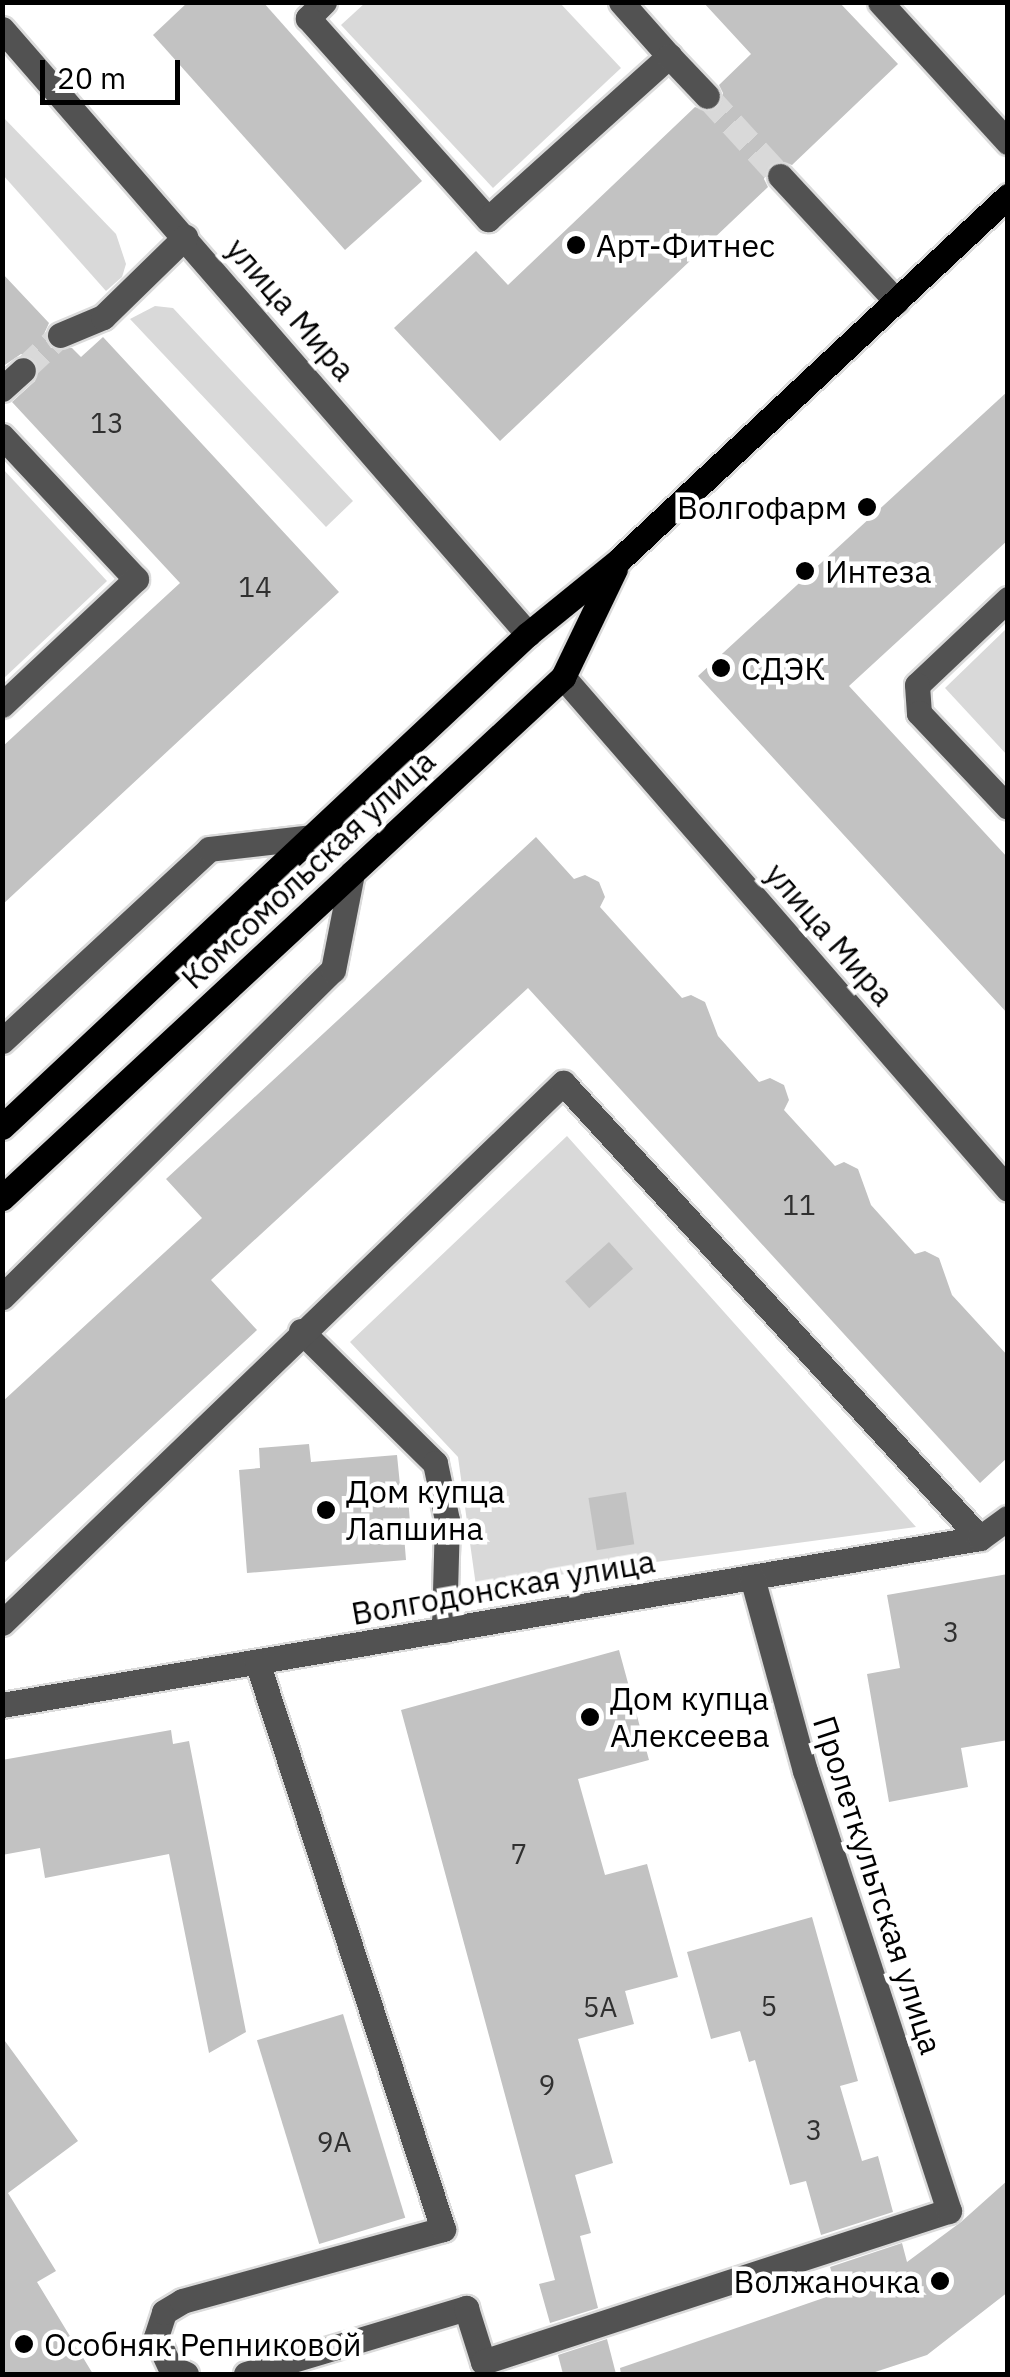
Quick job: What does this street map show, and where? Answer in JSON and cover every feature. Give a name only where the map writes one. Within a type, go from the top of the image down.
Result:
[{"type":"main road","name":"Комсомольская улица","points":[[2,1127],[528,634],[620,560],[1008,196]]},
{"type":"main road","name":"Комсомольская улица","points":[[2,1198],[564,677],[620,560]]},
{"type":"street","points":[[324,2],[308,18],[488,220],[669,56]]},
{"type":"street","points":[[621,2],[706,96]]},
{"type":"street","points":[[880,2],[1008,142]]},
{"type":"street","name":"улица Мира","points":[[2,28],[528,634]]},
{"type":"street","points":[[780,176],[896,301]]},
{"type":"street","points":[[60,335],[103,317],[186,237]]},
{"type":"street","points":[[2,390],[23,370]]},
{"type":"street","points":[[2,436],[136,579],[2,705]]},
{"type":"street","points":[[1008,599],[918,685],[919,713],[1008,807]]},
{"type":"street","name":"улица Мира","points":[[564,677],[1008,1189]]},
{"type":"street","points":[[2,1041],[209,849],[313,837]]},
{"type":"street","points":[[2,1297],[333,970],[352,873]]},
{"type":"street","points":[[2,1623],[301,1331],[564,1083],[980,1538]]},
{"type":"street","points":[[301,1331],[435,1463],[447,1520],[444,1630]]},
{"type":"street","name":"Волгодонская улица","points":[[2,1704],[980,1538],[1008,1518]]},
{"type":"street","name":"Пролеткультская улица","points":[[246,2374],[466,2308],[482,2362],[948,2211],[806,1771],[752,1578]]},
{"type":"street","points":[[186,2374],[170,2367],[156,2337],[164,2312],[182,2301],[443,2229],[257,1662]]},
{"type":"shaded area","points":[[365,3],[560,3],[621,68],[493,188],[341,25]]},
{"type":"shaded area","points":[[2,116],[116,234],[126,264],[122,277],[106,291],[3,175]]},
{"type":"shaded area","points":[[155,306],[173,308],[353,501],[326,527],[130,319]]},
{"type":"shaded area","points":[[3,469],[107,581],[3,679]]},
{"type":"shaded area","points":[[1007,628],[1007,755],[945,688]]},
{"type":"shaded area","points":[[567,1136],[916,1527],[476,1586],[458,1457],[350,1342]]},
{"type":"building","points":[[188,2],[263,2],[422,181],[345,250],[153,35]]},
{"type":"building","points":[[703,2],[839,2],[898,64],[792,165],[777,160],[768,165],[764,179],[768,187],[500,441],[394,328],[476,251],[508,285],[695,107],[710,112],[719,107],[723,93],[719,85],[751,54]]},
{"type":"building","points":[[2,273],[49,323],[44,334],[51,348],[72,348],[81,357],[103,337],[339,592],[2,905],[2,747],[180,583],[12,402],[35,381],[39,368],[34,358],[21,354],[2,367]]},
{"type":"building","points":[[1008,391],[1008,540],[849,686],[1008,858],[1008,1014],[698,676]]},
{"type":"building","points":[[536,837],[574,879],[585,875],[599,882],[605,897],[600,907],[682,998],[691,995],[705,1002],[718,1036],[759,1082],[770,1078],[784,1085],[789,1100],[784,1110],[835,1166],[844,1162],[858,1169],[871,1205],[915,1254],[925,1251],[939,1258],[952,1295],[1008,1356],[1008,1457],[980,1483],[528,988],[211,1280],[257,1330],[2,1565],[2,1402],[202,1218],[166,1179]]},
{"type":"building","points":[[609,1242],[633,1269],[589,1308],[565,1281]]},
{"type":"building","name":"Дом купца Лапшина","points":[[309,1444],[311,1462],[397,1455],[400,1485],[407,1485],[411,1535],[404,1535],[406,1560],[247,1573],[239,1470],[260,1468],[259,1448]]},
{"type":"building","points":[[626,1492],[634,1544],[597,1550],[588,1498]]},
{"type":"building","points":[[1008,1574],[1008,1740],[961,1748],[968,1787],[889,1802],[867,1674],[900,1668],[887,1595]]},
{"type":"building","points":[[619,1650],[649,1760],[578,1779],[605,1875],[647,1864],[678,1977],[625,1991],[634,2024],[578,2039],[613,2163],[575,2175],[591,2233],[580,2236],[598,2308],[550,2323],[539,2284],[555,2280],[401,1710]]},
{"type":"building","points":[[171,1730],[173,1744],[189,1741],[246,2032],[209,2053],[169,1854],[45,1878],[40,1848],[2,1855],[2,1760]]},
{"type":"building","points":[[812,1917],[858,2081],[840,2086],[862,2161],[878,2156],[893,2212],[821,2235],[806,2181],[790,2185],[755,2060],[749,2062],[740,2031],[711,2039],[687,1952]]},
{"type":"building","points":[[343,2014],[405,2218],[319,2244],[257,2040]]},
{"type":"building","points":[[2,2037],[78,2141],[8,2193],[56,2271],[37,2282],[93,2374],[2,2374]]},
{"type":"building","name":"Волжаночка","points":[[1008,2180],[1008,2292],[927,2355],[869,2374],[621,2374],[620,2368],[838,2293],[830,2267],[902,2243],[907,2262]]},
{"type":"building","points":[[607,2339],[616,2374],[563,2374],[558,2355]]},
{"type":"tunnel","points":[[707,96],[780,176]]},
{"type":"tunnel","points":[[23,370],[60,335]]},
{"type":"place","name":"Арт-Фитнес","points":[[576,245]]},
{"type":"place","name":"Волгофарм","points":[[867,507]]},
{"type":"place","name":"Интеза","points":[[805,571]]},
{"type":"place","name":"СДЭК","points":[[721,668]]},
{"type":"place","name":"Дом купца Лапшина","points":[[326,1510]]},
{"type":"place","name":"Дом купца Алексеева","points":[[590,1717]]},
{"type":"place","name":"Волжаночка","points":[[940,2281]]},
{"type":"place","name":"Особняк Репниковой","points":[[24,2344]]}]
